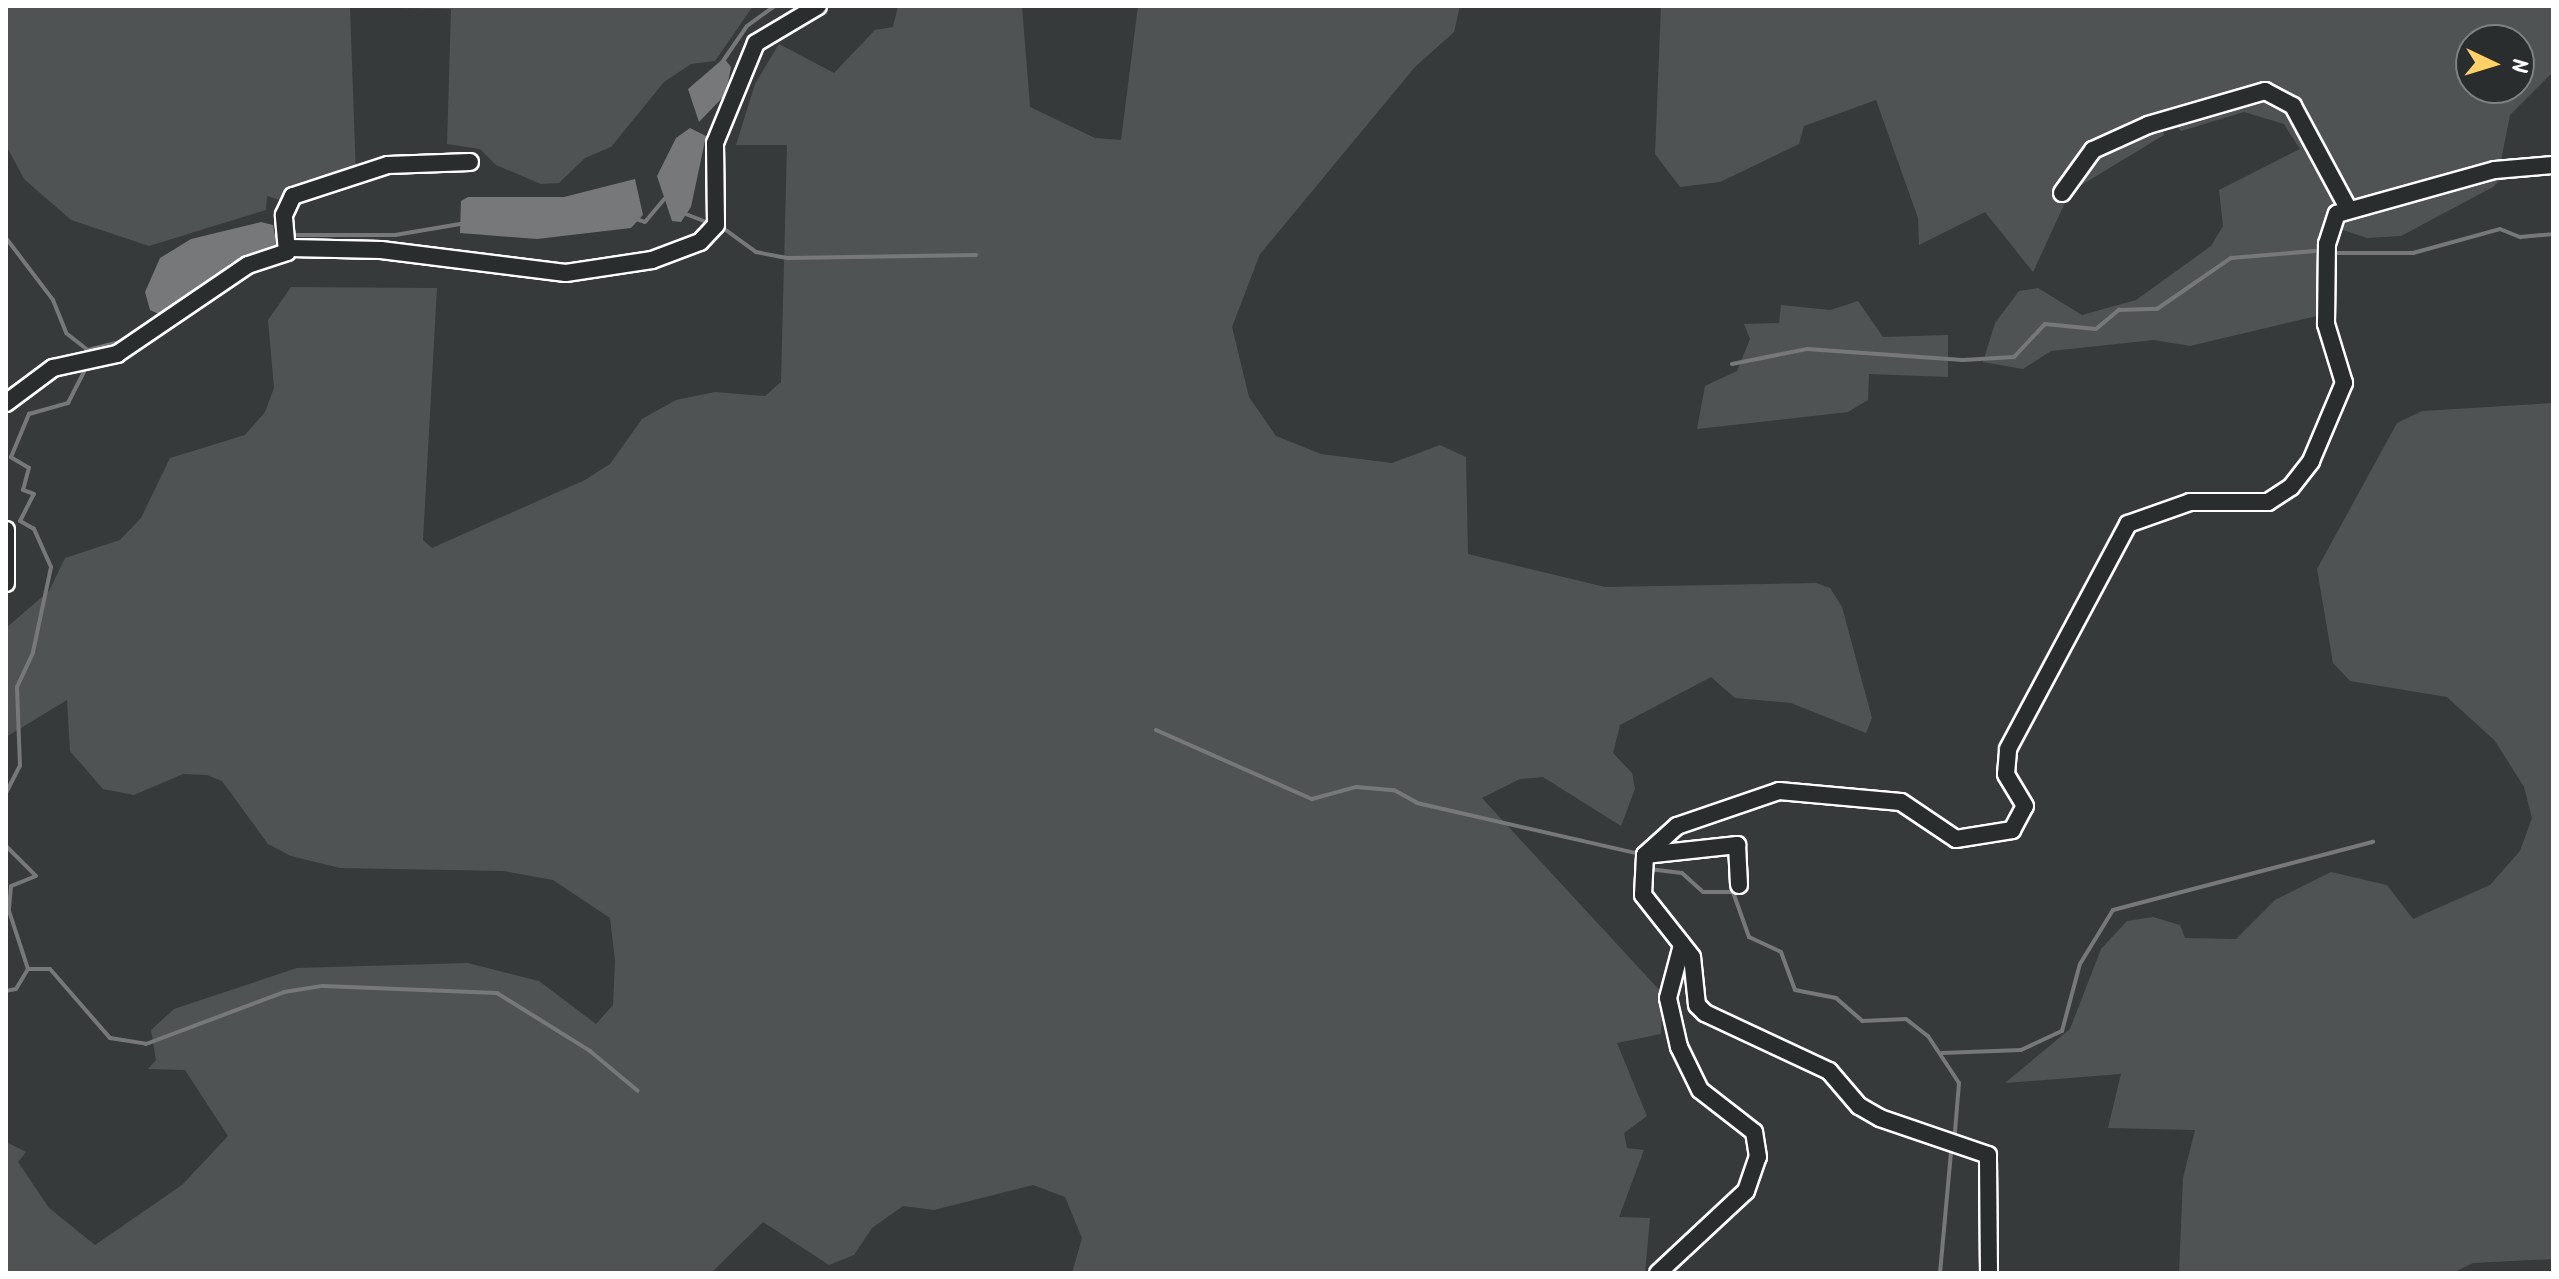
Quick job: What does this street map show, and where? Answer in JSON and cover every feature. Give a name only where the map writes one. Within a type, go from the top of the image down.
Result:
[{"type":"street","points":[[6,403],[53,368],[125,350],[248,265],[290,248],[381,250],[566,273],[652,260],[700,242],[716,225],[715,143],[756,43],[818,6]]},
{"type":"street","points":[[2062,193],[2093,150],[2148,125],[2265,91],[2293,106],[2348,208]]},
{"type":"street","points":[[290,248],[284,215],[293,196],[388,165],[470,162]]},
{"type":"street","points":[[1989,1273],[1988,1155],[1880,1118],[1859,1106],[1829,1071],[1705,1013],[1697,1005],[1695,966],[1643,895],[1645,855],[1677,826],[1779,791],[1901,802],[1956,839],[2019,824],[2025,806],[2006,774],[2008,749],[2128,524],[2190,502],[2268,502],[2291,487],[2311,461],[2344,383],[2328,340],[2325,295],[2330,226],[2348,208],[2406,200],[2495,170],[2553,165]]},
{"type":"street","points":[[6,530],[6,583]]},
{"type":"street","points":[[1645,855],[1737,845],[1739,885]]},
{"type":"street","points":[[1658,1273],[1746,1191],[1758,1157],[1754,1132],[1700,1090],[1679,1047],[1668,998],[1682,945]]},
{"type":"shaded area","points":[[6,6],[753,6],[715,61],[691,64],[664,82],[611,147],[585,158],[559,183],[541,184],[496,165],[480,149],[447,144],[451,9],[350,7],[356,176],[280,200],[267,196],[266,210],[149,246],[71,220],[24,179],[6,145]]},
{"type":"shaded area","points":[[898,6],[1022,6],[1030,107],[1095,138],[1121,140],[1138,6],[1460,6],[1454,32],[1415,67],[1260,254],[1232,327],[1249,397],[1276,436],[1321,454],[1392,463],[1440,445],[1466,457],[1468,554],[1605,587],[1816,583],[1830,588],[1842,607],[1872,718],[1866,733],[1791,703],[1735,698],[1711,677],[1620,725],[1613,753],[1632,773],[1635,789],[1621,826],[1543,777],[1520,779],[1482,798],[1663,994],[1661,1034],[1617,1043],[1647,1116],[1624,1133],[1627,1148],[1644,1150],[1619,1217],[1650,1218],[1645,1273],[1072,1273],[1082,1238],[1065,1197],[1033,1185],[934,1210],[903,1206],[872,1228],[854,1255],[829,1265],[763,1222],[711,1273],[6,1273],[6,1142],[26,1152],[18,1162],[49,1208],[95,1245],[182,1185],[228,1136],[185,1070],[148,1069],[156,1060],[151,1030],[174,1009],[297,968],[468,963],[539,981],[596,1024],[613,1005],[615,961],[610,918],[553,880],[504,871],[340,868],[291,856],[268,844],[222,781],[207,775],[183,774],[134,795],[103,789],[70,751],[67,700],[6,737],[6,628],[49,591],[65,558],[120,540],[141,518],[170,458],[245,435],[265,412],[274,388],[268,320],[291,287],[437,288],[423,540],[432,548],[585,480],[610,464],[642,419],[676,400],[715,392],[765,396],[781,382],[787,145],[736,145],[755,84],[779,44],[834,73],[875,30],[893,27]]},
{"type":"shaded area","points":[[1661,6],[2553,6],[2553,72],[2535,90],[2535,24],[2455,24],[2455,104],[2521,104],[2510,115],[2501,161],[2508,172],[2493,187],[2401,236],[2367,238],[2340,229],[2321,315],[2190,346],[2154,340],[2051,351],[2023,369],[1983,362],[1995,323],[2019,291],[2038,288],[2082,315],[2136,300],[2211,246],[2223,226],[2219,190],[2300,149],[2284,124],[2244,112],[2181,131],[2172,120],[2161,125],[2164,135],[2070,192],[2033,272],[1985,212],[1919,245],[1918,218],[1876,100],[1804,126],[1799,144],[1720,182],[1680,187],[1655,154]]},
{"type":"shaded area","points":[[724,58],[731,67],[726,94],[699,122],[688,89]]},
{"type":"shaded area","points":[[690,128],[706,136],[691,207],[681,222],[672,221],[657,176],[676,138]]},
{"type":"shaded area","points":[[635,179],[643,215],[631,228],[537,239],[460,233],[461,201],[468,197],[564,197]]},
{"type":"shaded area","points":[[261,222],[273,225],[277,246],[231,263],[163,316],[150,310],[145,292],[160,258],[191,239]]},
{"type":"shaded area","points":[[1858,301],[1883,337],[1948,335],[1948,377],[1869,374],[1868,400],[1848,412],[1697,429],[1705,386],[1737,371],[1750,339],[1744,324],[1779,323],[1781,305],[1830,310]]},
{"type":"shaded area","points":[[2553,403],[2553,1259],[2473,1263],[2452,1273],[2179,1273],[2183,1178],[2195,1130],[2108,1128],[2121,1074],[2005,1083],[2070,1029],[2101,949],[2127,921],[2153,917],[2180,925],[2185,938],[2236,939],[2275,900],[2331,872],[2387,885],[2413,919],[2490,885],[2520,851],[2532,818],[2524,787],[2495,741],[2447,697],[2350,681],[2333,663],[2317,569],[2397,423],[2422,411]]},
{"type":"waterway","points":[[723,61],[747,26],[775,6]]},
{"type":"waterway","points":[[636,219],[645,222],[664,199]]},
{"type":"waterway","points":[[683,213],[711,224]]},
{"type":"waterway","points":[[297,235],[395,235],[466,223]]},
{"type":"waterway","points":[[723,228],[756,252],[788,258],[976,255]]},
{"type":"waterway","points":[[2337,253],[2413,253],[2500,229],[2520,237],[2553,234]]},
{"type":"waterway","points":[[6,238],[53,300],[66,333],[88,350]]},
{"type":"waterway","points":[[1732,364],[1807,349],[1963,360],[2014,357],[2045,324],[2096,329],[2119,310],[2157,309],[2231,258],[2315,251]]},
{"type":"waterway","points":[[88,350],[123,341],[163,312]]},
{"type":"waterway","points":[[6,793],[20,766],[17,687],[33,652],[51,567],[34,529],[20,521],[34,494],[23,490],[29,468],[11,457],[29,414],[68,403],[88,364]]},
{"type":"waterway","points":[[1156,730],[1312,799],[1356,787],[1394,790],[1417,803],[1639,854]]},
{"type":"waterway","points":[[1942,1053],[2021,1050],[2062,1031],[2080,964],[2113,910],[2373,842]]},
{"type":"waterway","points":[[6,846],[36,876],[11,886],[9,911],[28,969],[16,989],[6,991]]},
{"type":"waterway","points":[[1649,869],[1682,873],[1703,892],[1733,892],[1749,937],[1781,952],[1795,990],[1836,998],[1862,1021],[1906,1019],[1928,1036],[1959,1083],[1955,1132]]},
{"type":"waterway","points":[[28,969],[50,969],[110,1038],[146,1044],[284,992],[323,986],[497,993],[590,1051],[638,1091]]},
{"type":"waterway","points":[[1940,1273],[1951,1152]]}]
